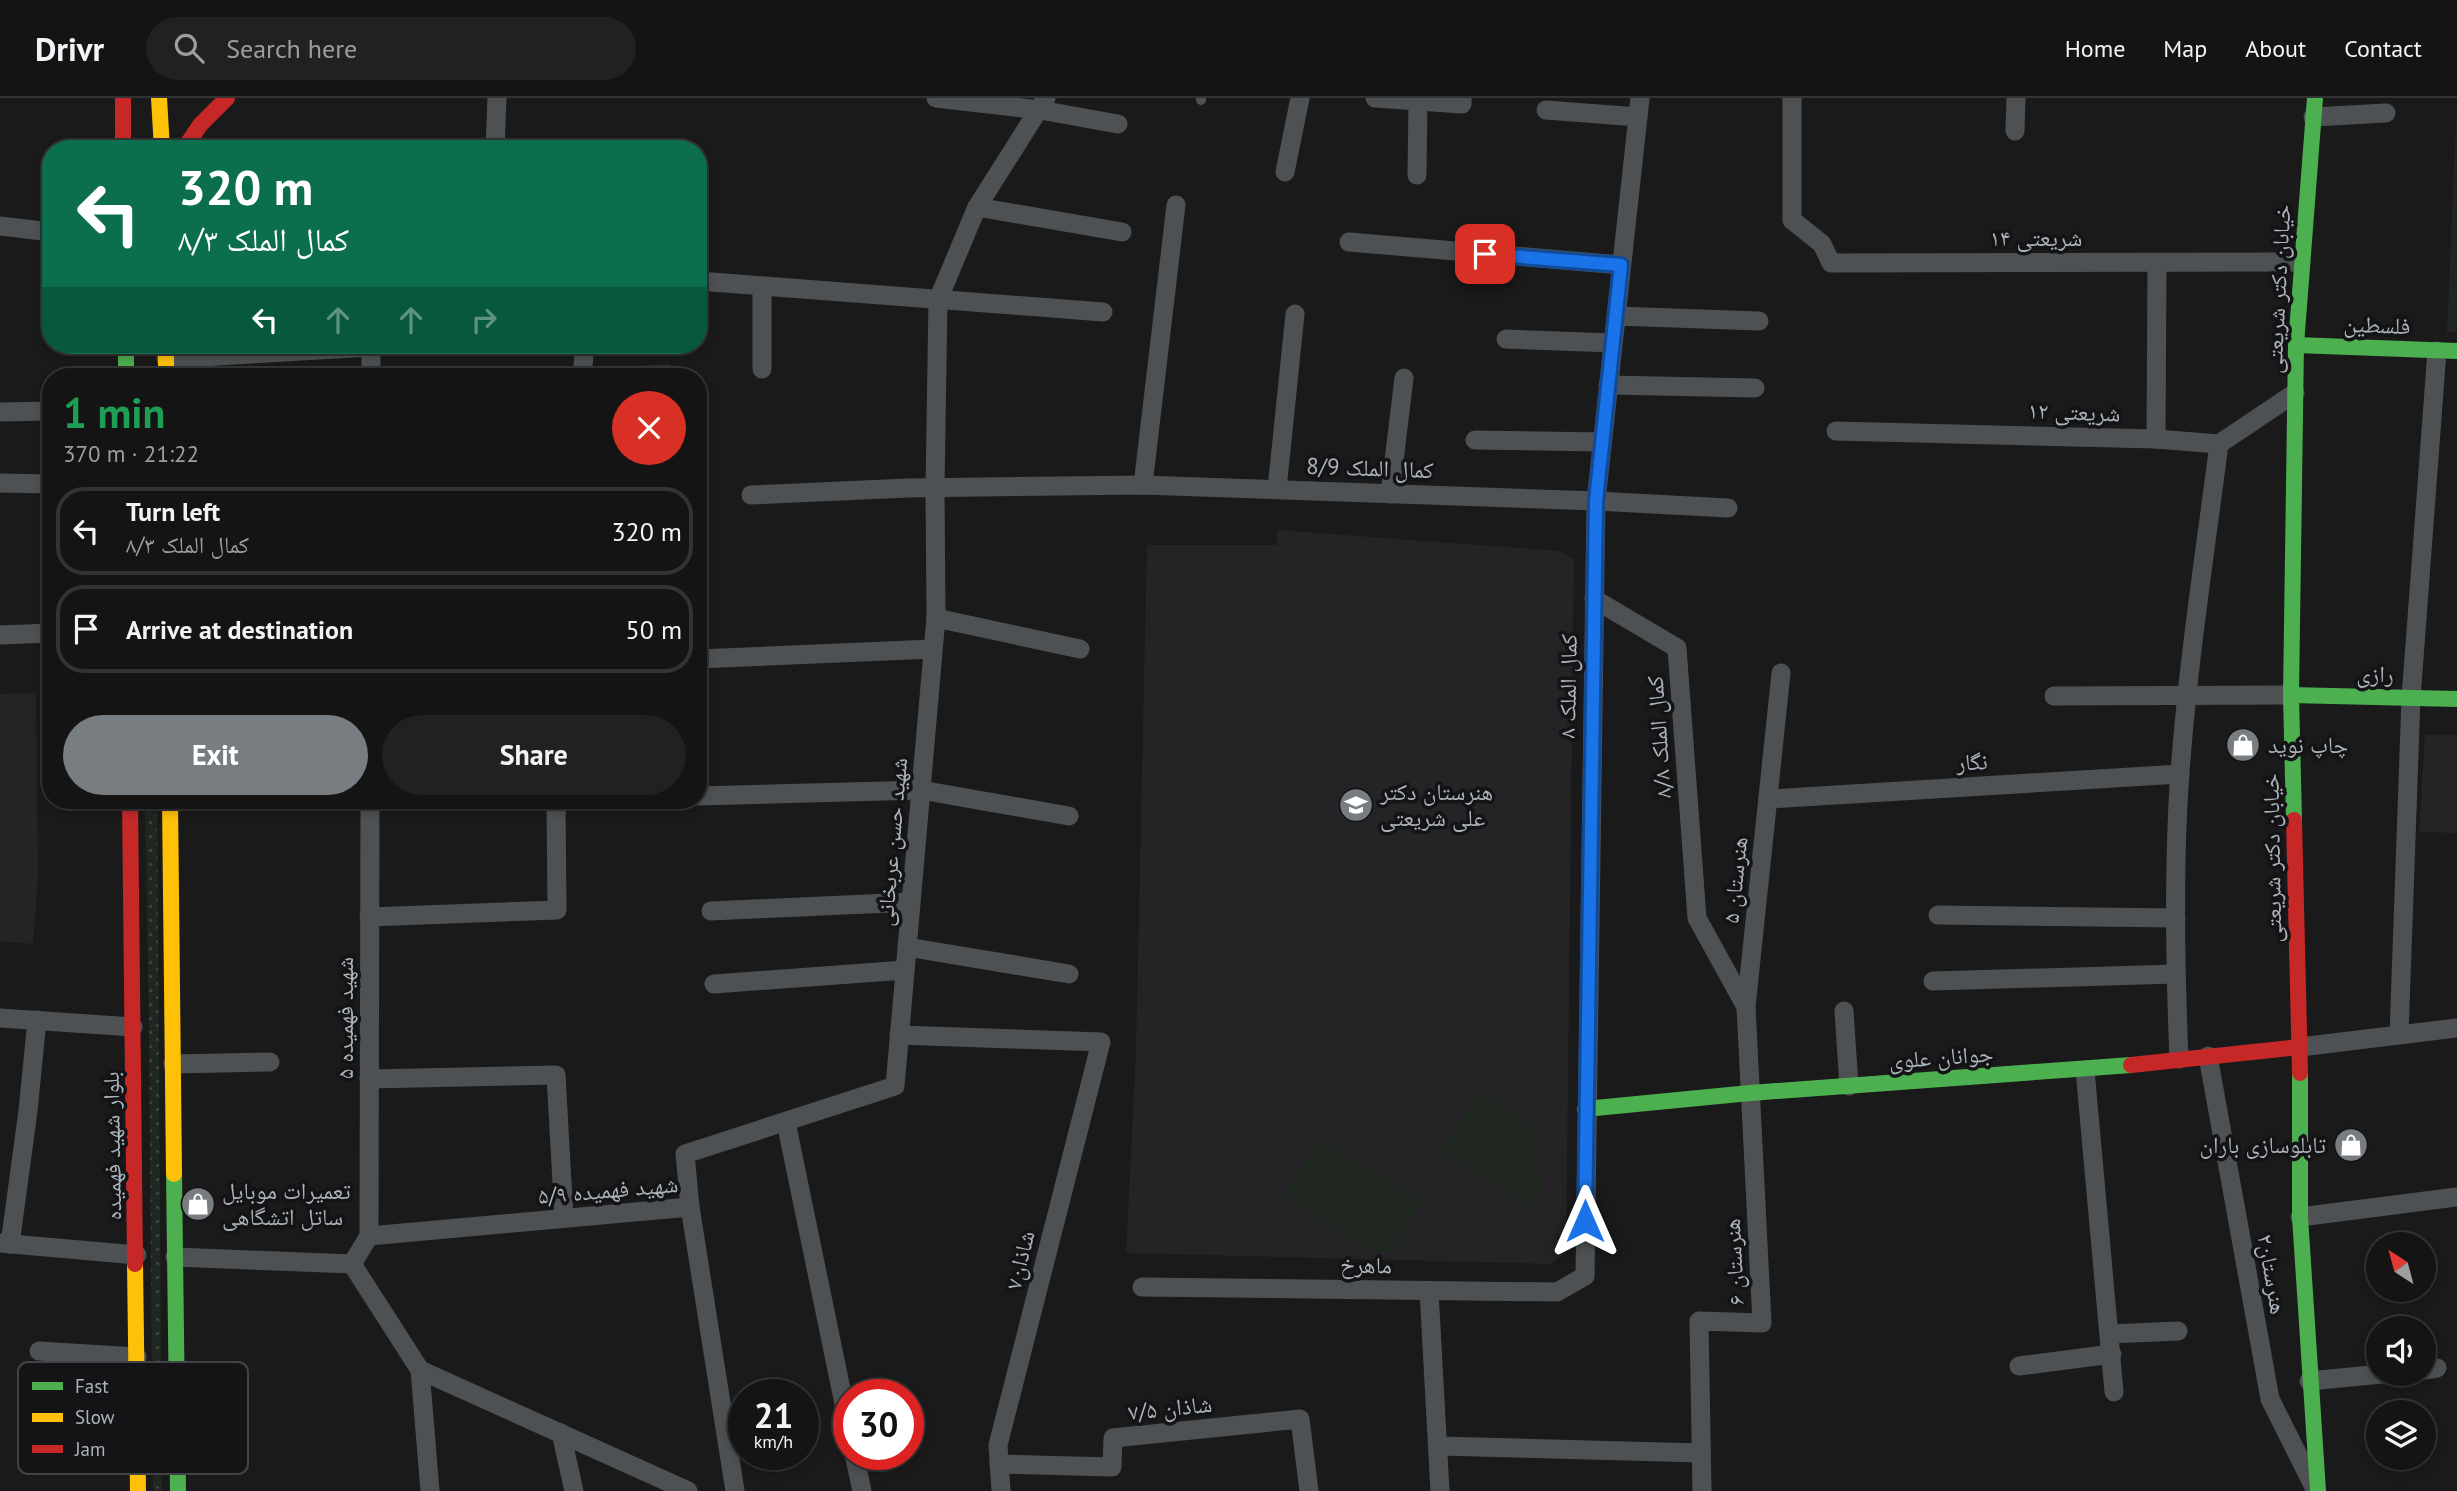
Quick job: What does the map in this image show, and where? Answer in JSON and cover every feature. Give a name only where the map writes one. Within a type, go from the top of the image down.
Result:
[{"type":"main road","points":[[109,98],[110,110],[123,131]]},
{"type":"main road","points":[[122,98],[123,140]]},
{"type":"main road","points":[[159,98],[161,140]]},
{"type":"main road","points":[[190,140],[200,125],[227,98]]},
{"type":"main road","name":"خیابان دکتر شریعتی","points":[[2314,108],[2296,345],[2291,695],[2300,1047],[2300,1217],[2317,1491]]},
{"type":"main road","name":"فلسطین","points":[[2296,345],[2457,351]]},
{"type":"main road","name":"رازی","points":[[2291,695],[2457,699]]},
{"type":"main road","name":"بلوار شهید فهمیده","points":[[130,809],[137,1362]]},
{"type":"main road","points":[[170,809],[176,1362]]},
{"type":"main road","name":"جوانان علوی","points":[[1585,1109],[1750,1093],[2085,1070],[2300,1047]]},
{"type":"street","points":[[495,140],[497,98]]},
{"type":"street","points":[[936,98],[1043,104],[1118,124]]},
{"type":"street","points":[[1285,172],[1300,98]]},
{"type":"street","points":[[1375,98],[1462,104],[1462,98]]},
{"type":"street","name":"شریعتی ۱۴","points":[[1792,98],[1792,220],[1822,244],[1831,264],[2301,262]]},
{"type":"street","points":[[2015,131],[2017,98]]},
{"type":"street","points":[[1417,175],[1418,101]]},
{"type":"street","points":[[938,300],[977,207],[1043,104]]},
{"type":"street","points":[[1546,110],[1639,108]]},
{"type":"street","name":"کمال الملک ۸","points":[[1585,1276],[1585,1109],[1596,501],[1639,108]]},
{"type":"street","points":[[2314,108],[2386,113]]},
{"type":"street","points":[[1143,485],[1176,205]]},
{"type":"street","points":[[977,207],[1122,232]]},
{"type":"street","points":[[0,226],[42,231]]},
{"type":"street","points":[[1349,242],[1621,265]]},
{"type":"street","points":[[2156,439],[2157,262]]},
{"type":"street","points":[[707,282],[1103,312]]},
{"type":"street","points":[[762,286],[762,369]]},
{"type":"street","name":"شهید حسن عربخانی","points":[[786,1122],[895,1086],[936,618],[934,488],[938,300]]},
{"type":"street","points":[[1277,489],[1295,314]]},
{"type":"street","points":[[1616,316],[1759,321]]},
{"type":"street","points":[[1506,339],[1613,343]]},
{"type":"street","points":[[2399,1035],[2411,698],[2437,351]]},
{"type":"street","points":[[166,360],[254,354]]},
{"type":"street","points":[[1390,494],[1404,378]]},
{"type":"street","points":[[1608,385],[1755,388]]},
{"type":"street","points":[[2179,1059],[2176,918],[2179,774],[2219,444],[2295,393]]},
{"type":"street","points":[[0,412],[42,411]]},
{"type":"street","name":"شریعتی ۱۲","points":[[1836,430],[2156,439],[2219,444]]},
{"type":"street","points":[[1475,440],[1602,442]]},
{"type":"street","points":[[0,483],[42,484]]},
{"type":"street","name":"کمال الملک 8/9","points":[[751,495],[934,488],[1143,485],[1728,508]]},
{"type":"street","name":"کمال الملک ۸/۸","points":[[1594,599],[1677,648],[1697,918],[1746,1007]]},
{"type":"street","points":[[936,618],[1080,649]]},
{"type":"street","points":[[0,635],[42,634]]},
{"type":"street","points":[[707,659],[933,649]]},
{"type":"street","name":"هنرستان ۵","points":[[1750,1093],[1746,1007],[1781,673]]},
{"type":"street","points":[[2054,696],[2291,695]]},
{"type":"street","name":"نگار","points":[[1768,799],[2179,774]]},
{"type":"street","points":[[707,796],[921,790],[1069,816]]},
{"type":"street","name":"شهید فهمیده ۵","points":[[369,1236],[370,809]]},
{"type":"street","points":[[369,917],[556,910],[556,809]]},
{"type":"street","points":[[711,911],[911,902]]},
{"type":"street","points":[[1938,915],[2176,918]]},
{"type":"street","points":[[907,947],[1069,974]]},
{"type":"street","points":[[714,984],[905,970]]},
{"type":"street","points":[[1933,981],[2176,974]]},
{"type":"street","points":[[1844,1011],[1849,1086]]},
{"type":"street","points":[[0,1018],[133,1027]]},
{"type":"street","points":[[37,1020],[28,1111],[5,1243],[136,1255]]},
{"type":"street","points":[[2300,1047],[2457,1028]]},
{"type":"street","name":"شاذان۷","points":[[900,1035],[1101,1042],[998,1445],[1001,1491]]},
{"type":"street","name":"هنرستان۲","points":[[2208,1056],[2270,1399],[2317,1491]]},
{"type":"street","points":[[173,1064],[270,1062]]},
{"type":"street","points":[[2085,1070],[2114,1392]]},
{"type":"street","points":[[369,1079],[556,1075],[564,1218]]},
{"type":"street","name":"هنرستان ۶","points":[[1702,1491],[1699,1321],[1762,1323],[1750,1093]]},
{"type":"street","points":[[690,1207],[685,1154],[786,1122],[839,1379]]},
{"type":"street","points":[[2300,1217],[2457,1197]]},
{"type":"street","name":"شهید فهمیده ۵/۹","points":[[369,1236],[690,1207],[735,1491]]},
{"type":"street","points":[[352,1264],[369,1236]]},
{"type":"street","points":[[175,1257],[352,1264]]},
{"type":"street","points":[[352,1264],[420,1370],[430,1491]]},
{"type":"street","name":"ماهرخ","points":[[1142,1287],[1558,1292],[1585,1276]]},
{"type":"street","points":[[1429,1291],[1440,1491]]},
{"type":"street","points":[[2019,1366],[2111,1344],[2178,1332]]},
{"type":"street","points":[[39,1351],[137,1357]]},
{"type":"street","points":[[420,1370],[688,1491]]},
{"type":"street","points":[[2309,1381],[2366,1376]]},
{"type":"street","name":"شاذان ۷/۵","points":[[999,1464],[1112,1467],[1113,1438],[1300,1419],[1309,1491]]},
{"type":"street","points":[[561,1433],[574,1491]]},
{"type":"street","points":[[1438,1446],[1701,1453]]},
{"type":"street","points":[[857,1470],[862,1491]]},
{"type":"shaded area","points":[[2457,98],[2457,332],[2447,332]]},
{"type":"shaded area","name":"هنرستان دکتر علی شریعتی","points":[[1277,530],[1559,551],[1574,559],[1566,1253],[1551,1264],[1126,1253],[1136,1050],[1147,545],[1277,545]]},
{"type":"shaded area","points":[[36,693],[38,877],[33,944],[0,941],[0,694]]},
{"type":"shaded area","points":[[2425,734],[2457,735],[2457,833],[2419,832]]},
{"type":"shaded area","points":[[145,809],[157,809],[161,1362],[152,1362]]},
{"type":"shaded area","points":[[1481,1090],[1537,1128],[1537,1173],[1541,1174],[1541,1198],[1535,1211],[1441,1152]]},
{"type":"shaded area","points":[[1318,1138],[1423,1201],[1393,1252],[1374,1252],[1283,1198]]},
{"type":"shaded area","points":[[153,1474],[162,1474],[162,1491],[153,1491]]},
{"type":"traffic: fast","points":[[2294,820],[2291,695],[2296,345],[2315,98]]},
{"type":"traffic: fast","points":[[2296,345],[2457,351]]},
{"type":"traffic: fast","points":[[126,354],[126,368]]},
{"type":"traffic: fast","points":[[2291,695],[2457,699]]},
{"type":"traffic: fast","points":[[1585,1109],[1750,1093],[2131,1065]]},
{"type":"traffic: fast","points":[[2300,1073],[2300,1217],[2318,1491]]},
{"type":"traffic: fast","points":[[174,1174],[176,1362]]},
{"type":"traffic: fast","points":[[178,1474],[178,1491]]},
{"type":"traffic: slow","points":[[159,98],[161,140]]},
{"type":"traffic: slow","points":[[166,354],[166,368]]},
{"type":"traffic: slow","points":[[170,809],[174,1174]]},
{"type":"traffic: slow","points":[[135,1264],[136,1362]]},
{"type":"traffic: slow","points":[[138,1474],[138,1491]]},
{"type":"traffic: jam","points":[[123,98],[123,140]]},
{"type":"traffic: jam","points":[[190,140],[200,125],[227,98]]},
{"type":"traffic: jam","points":[[130,809],[135,1264]]},
{"type":"traffic: jam","points":[[2294,820],[2300,1073]]},
{"type":"traffic: jam","points":[[2131,1065],[2300,1047]]},
{"type":"place","name":"چاپ نوید","points":[[2243,745]]},
{"type":"place","name":"هنرستان دکتر علی شریعتی","points":[[1356,805]]},
{"type":"place","name":"تابلوسازی باران","points":[[2351,1145]]},
{"type":"place","name":"تعمیرات موبایل ساتل اتشگاهی","points":[[198,1204]]},
{"type":"route","points":[[1485,254],[1621,265],[1596,501],[1585,1221]]}]
